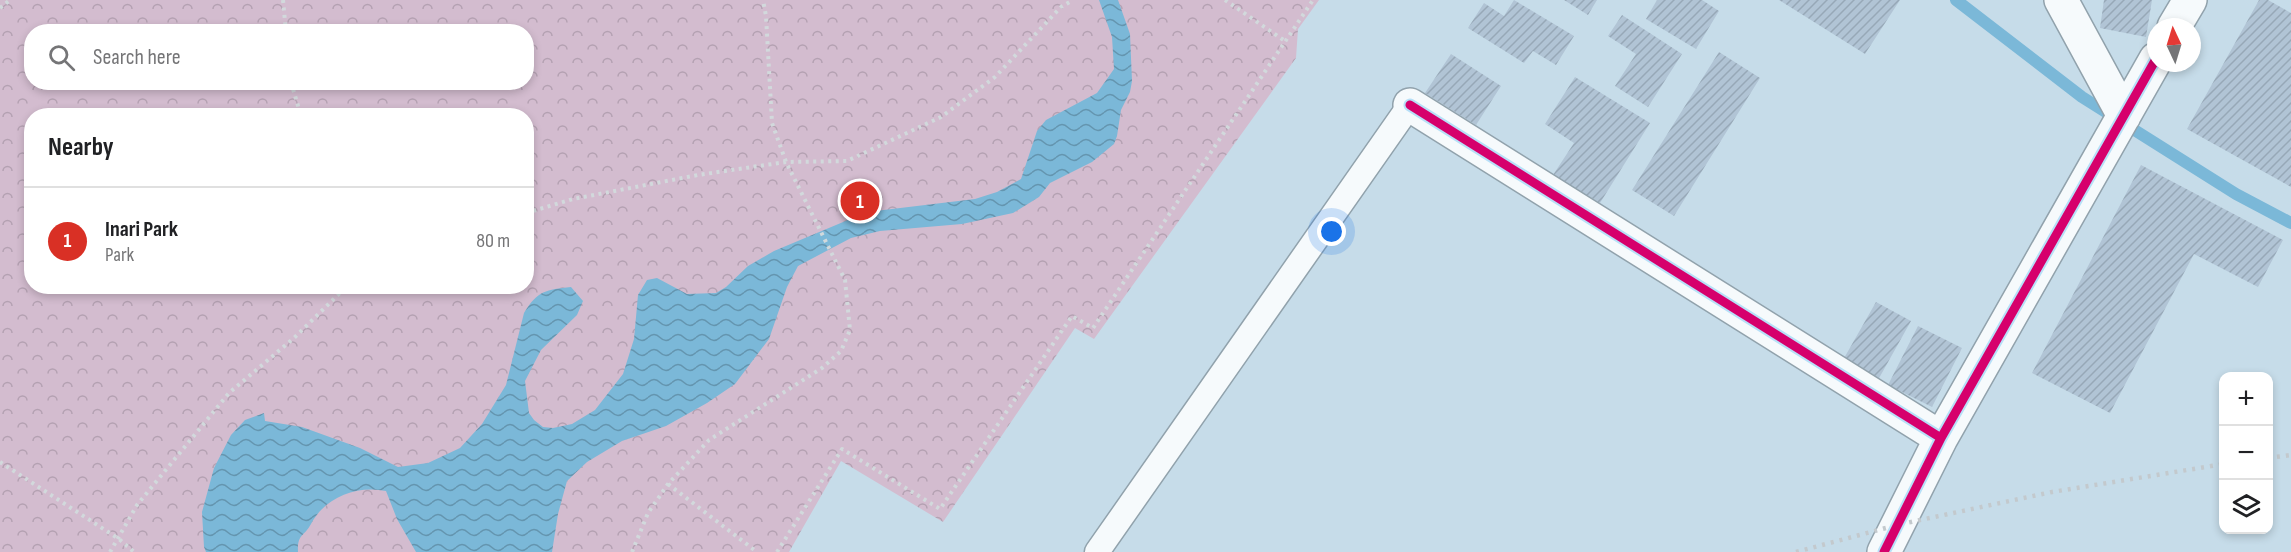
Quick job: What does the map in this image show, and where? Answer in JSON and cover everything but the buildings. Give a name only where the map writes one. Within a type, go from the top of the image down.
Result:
[{"type":"street","points":[[2061,0],[2124,116]]},
{"type":"street","points":[[2179,18],[2190,0]]},
{"type":"street","points":[[1884,552],[1941,438],[2149,72]]},
{"type":"street","points":[[1410,105],[1941,438]]},
{"type":"lane","points":[[1097,552],[1410,105]]},
{"type":"path","points":[[0,8],[10,0]]},
{"type":"path","points":[[283,0],[285,24]]},
{"type":"path","points":[[632,552],[648,513],[668,484],[709,440],[822,368],[841,351],[850,330],[845,280],[786,162],[772,123],[763,0]]},
{"type":"path","points":[[534,211],[573,199],[698,175],[786,162],[847,161],[941,117],[995,78],[1061,7],[1073,0]]},
{"type":"path","points":[[1225,0],[1285,41]]},
{"type":"path","points":[[777,552],[842,449],[940,509],[1072,315],[1093,328],[1313,0]]},
{"type":"path","points":[[293,90],[299,108]]},
{"type":"path","points":[[110,552],[137,505],[229,393],[294,338],[339,294]]},
{"type":"path","points":[[0,462],[118,539],[134,552]]},
{"type":"path","points":[[668,484],[757,552]]},
{"type":"green space","points":[[0,0],[1319,0],[1298,29],[1296,58],[1094,339],[1075,328],[943,522],[841,461],[789,552],[0,552]]},
{"type":"water","points":[[1099,0],[1118,0],[1130,34],[1132,81],[1130,92],[1121,110],[1114,144],[1092,162],[1050,183],[1039,197],[1013,213],[962,224],[880,231],[851,238],[798,266],[787,287],[769,339],[735,384],[666,426],[622,441],[587,462],[567,481],[558,514],[552,552],[416,552],[397,519],[386,491],[364,490],[343,495],[325,507],[300,539],[298,552],[206,552],[202,512],[214,468],[231,435],[245,420],[264,413],[265,421],[302,427],[360,448],[398,467],[428,463],[460,448],[482,424],[506,385],[524,313],[529,305],[543,292],[571,287],[583,301],[577,315],[541,350],[525,381],[529,413],[534,420],[543,427],[553,428],[572,424],[595,410],[623,374],[634,339],[638,295],[647,280],[657,278],[687,294],[716,293],[726,287],[748,266],[774,251],[867,212],[975,199],[997,192],[1021,179],[1037,131],[1046,120],[1097,93],[1114,69],[1112,37]]},
{"type":"waterway","points":[[1956,0],[2082,97],[2236,194],[2291,223]]},
{"type":"railway","points":[[2273,457],[2291,455]]},
{"type":"railway","points":[[1796,552],[1897,525],[2052,492],[2219,465]]},
{"type":"cycle path","points":[[1884,552],[1941,438],[2149,72]]},
{"type":"cycle path","points":[[1410,105],[1941,438]]},
{"type":"place","name":"Inari Park","points":[[860,201]]}]
